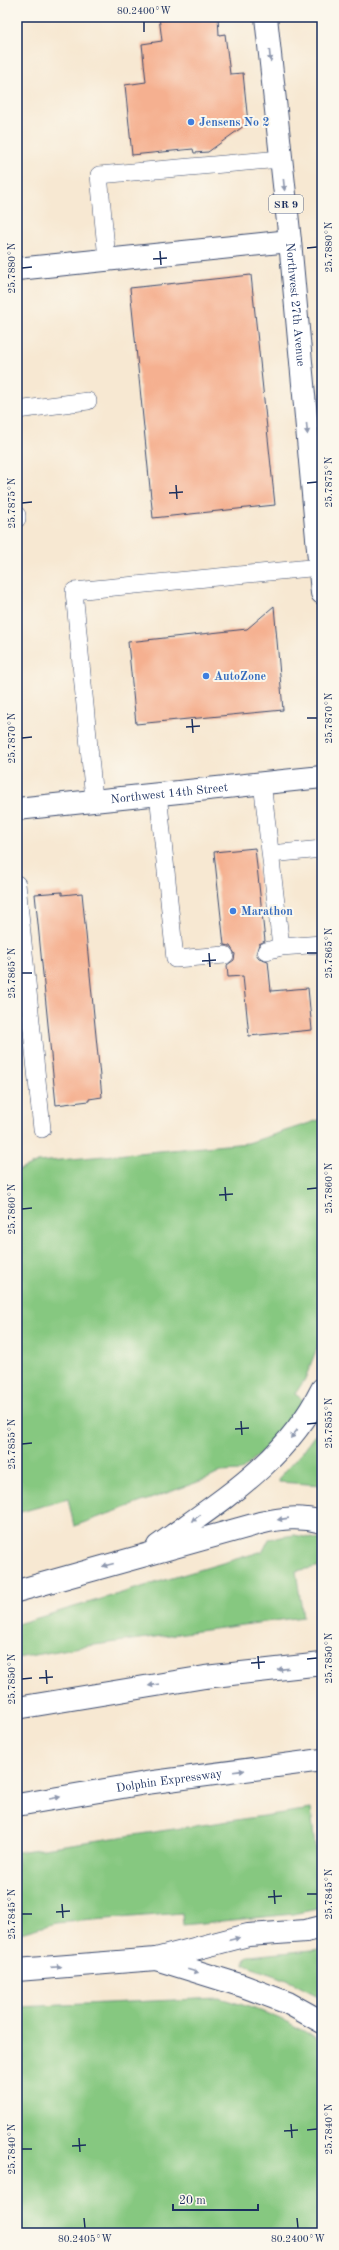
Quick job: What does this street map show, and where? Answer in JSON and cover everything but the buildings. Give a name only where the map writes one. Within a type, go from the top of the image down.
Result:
[{"type":"main road","name":"Northwest 27th Avenue","points":[[266,17],[290,241],[322,593]]},
{"type":"main road","points":[[17,269],[290,241]]},
{"type":"main road","name":"Northwest 14th Street","points":[[17,809],[94,799],[322,777]]},
{"type":"main road","points":[[146,1555],[258,1472],[282,1449],[304,1421],[322,1389]]},
{"type":"main road","points":[[17,1591],[274,1520],[294,1518],[322,1522]]},
{"type":"main road","points":[[17,1708],[205,1678],[322,1664]]},
{"type":"main road","name":"Dolphin Expressway","points":[[17,1805],[146,1783],[322,1760]]},
{"type":"main road","points":[[17,1970],[156,1960],[248,1935],[306,1931],[322,1927]]},
{"type":"main road","points":[[156,1960],[243,1986],[288,2003],[322,2022]]},
{"type":"lane","points":[[107,259],[99,175],[281,159]]},
{"type":"lane","points":[[17,410],[88,401]]},
{"type":"lane","points":[[94,799],[74,591],[320,567]]},
{"type":"lane","points":[[262,782],[271,854],[274,949],[322,944]]},
{"type":"lane","points":[[158,793],[175,959],[225,955]]},
{"type":"lane","points":[[271,854],[322,849]]},
{"type":"lane","points":[[17,884],[42,1129]]},
{"type":"green space","points":[[322,1119],[322,1335],[305,1379],[295,1394],[303,1400],[290,1420],[267,1446],[241,1471],[221,1472],[209,1478],[74,1526],[68,1499],[17,1513],[17,1171],[38,1162],[248,1143]]},
{"type":"green space","points":[[322,1425],[322,1485],[279,1482],[279,1478],[303,1451]]},
{"type":"green space","points":[[294,1535],[322,1540],[322,1566],[296,1571],[303,1617],[80,1647],[17,1658],[17,1624],[263,1551],[269,1539]]},
{"type":"green space","points":[[311,1809],[317,1867],[322,1867],[322,1908],[293,1914],[183,1925],[182,1913],[56,1923],[17,1934],[17,1852]]},
{"type":"green space","points":[[322,1949],[322,1998],[287,1980],[244,1964],[246,1957],[249,1956]]},
{"type":"green space","points":[[219,1998],[246,2006],[285,2021],[322,2043],[322,2233],[17,2233],[17,2007]]},
{"type":"place","name":"Jensens No 2","points":[[191,122]]},
{"type":"place","name":"AutoZone","points":[[206,676]]},
{"type":"place","name":"Marathon","points":[[233,911]]}]
